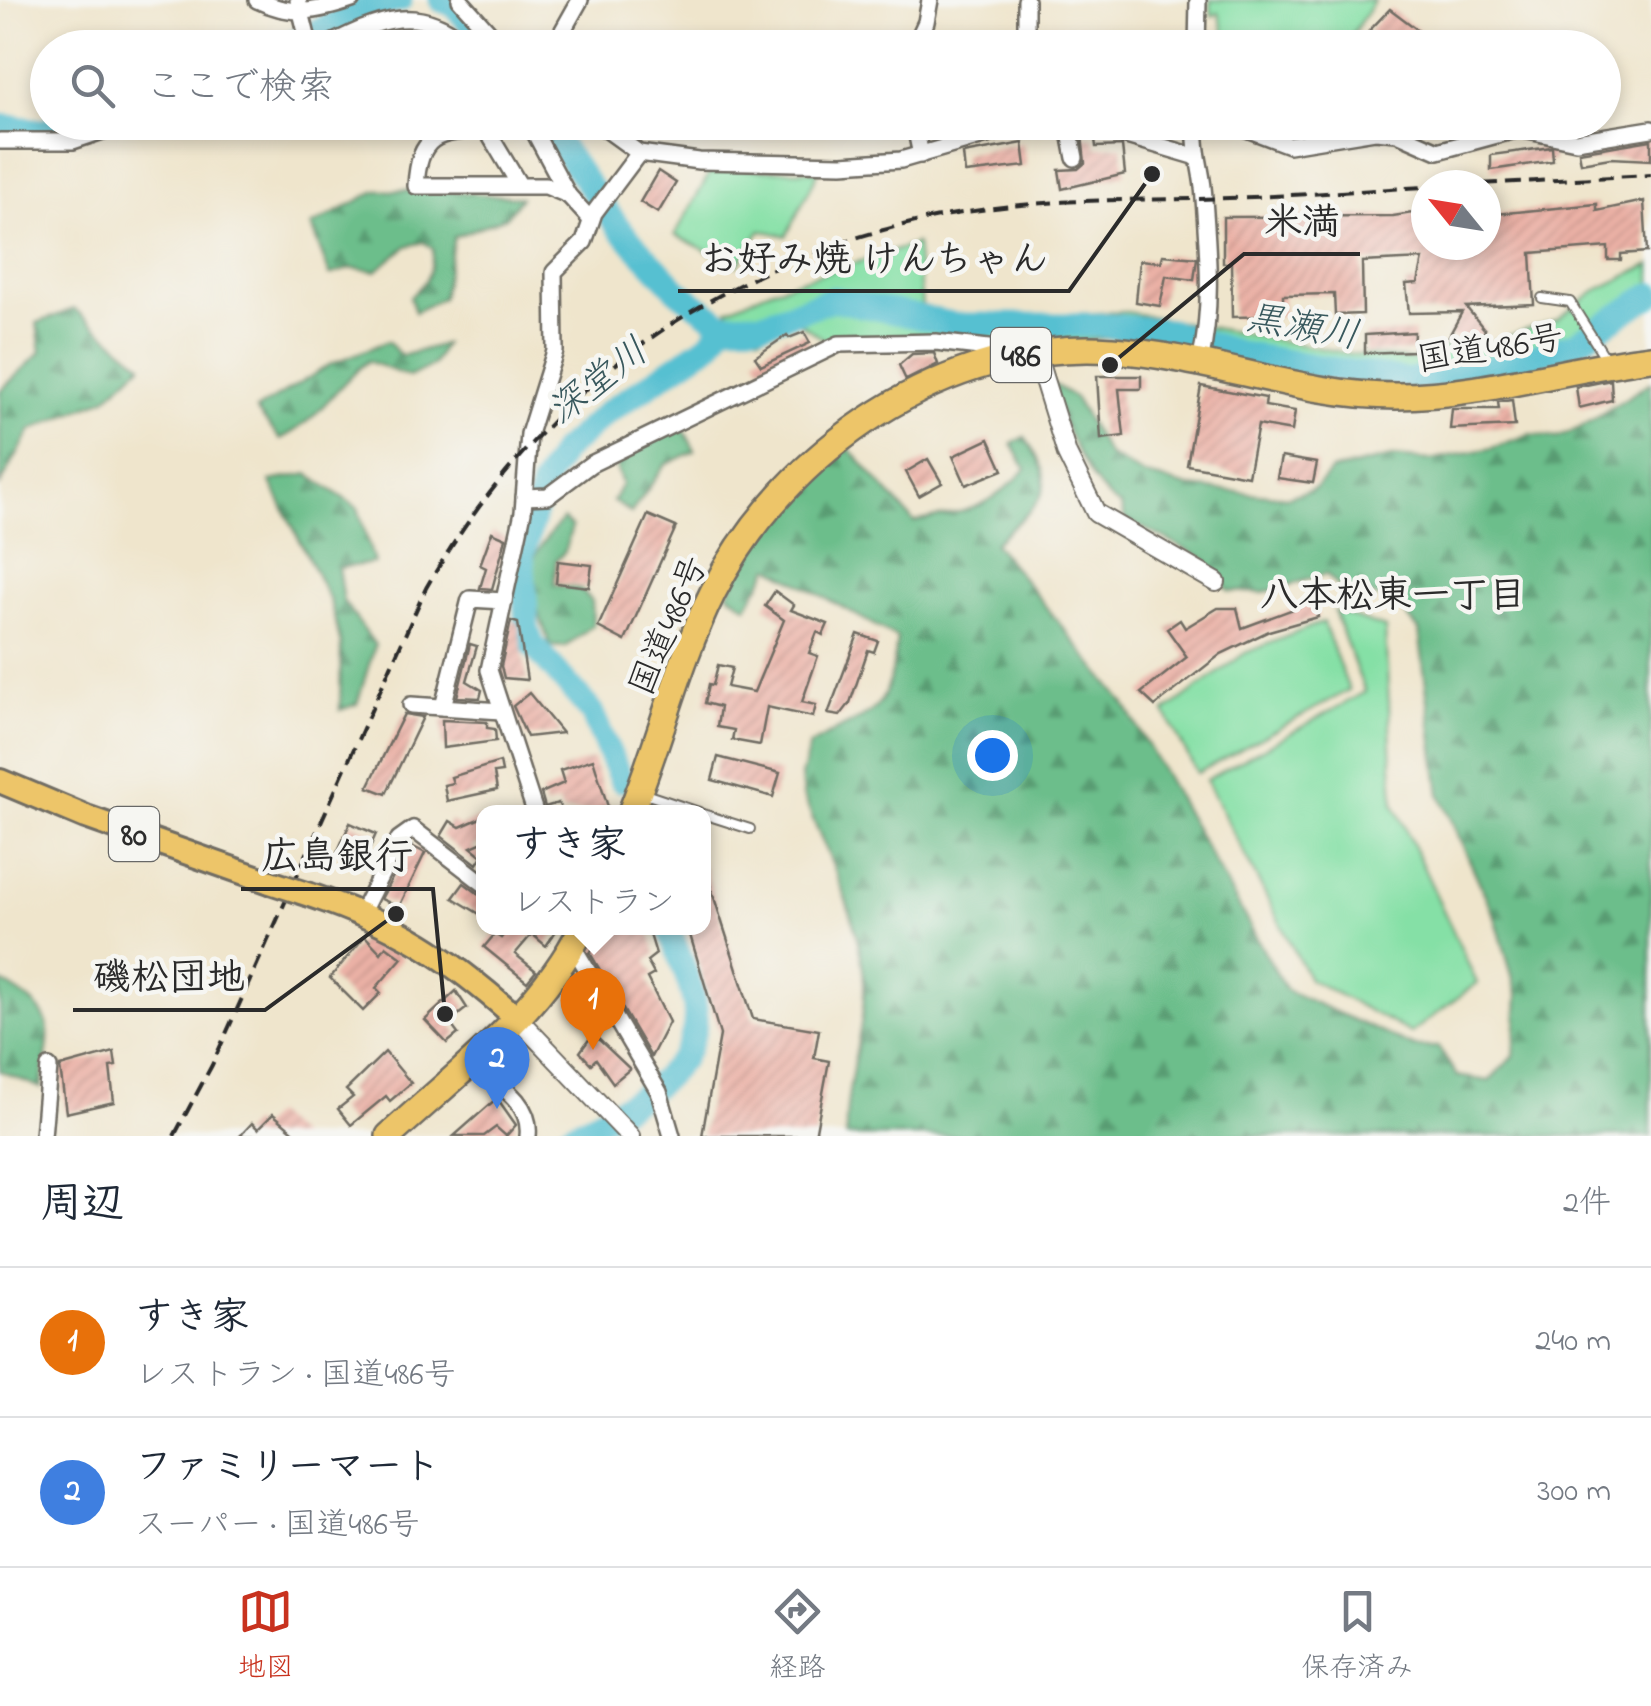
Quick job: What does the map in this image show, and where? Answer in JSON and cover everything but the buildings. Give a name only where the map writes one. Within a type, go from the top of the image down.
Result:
[{"type":"highway","name":"国道486号","points":[[635,802],[711,596],[763,514],[854,429],[939,382],[1022,354],[1106,349],[1202,354],[1338,392],[1398,396],[1461,390],[1603,353],[1651,358]]},
{"type":"highway","points":[[389,1136],[518,1019],[578,937]]},
{"type":"main road","name":"80","points":[[0,781],[86,817],[362,912],[454,962],[518,1019]]},
{"type":"street","points":[[257,0],[277,10],[301,12],[352,0]]},
{"type":"street","points":[[460,0],[488,30]]},
{"type":"street","points":[[563,30],[580,0]]},
{"type":"street","points":[[922,30],[930,0]]},
{"type":"street","points":[[1026,0],[1026,30]]},
{"type":"street","points":[[1197,30],[1198,0]]},
{"type":"street","points":[[365,30],[394,18],[417,17],[452,30]]},
{"type":"street","points":[[1621,134],[1651,129]]},
{"type":"street","points":[[0,140],[73,140]]},
{"type":"street","points":[[428,140],[417,162],[416,186],[546,186],[568,196],[593,216]]},
{"type":"street","points":[[493,140],[520,186]]},
{"type":"street","points":[[538,140],[568,196]]},
{"type":"street","points":[[620,140],[638,153],[699,161],[826,164],[901,160],[970,140]]},
{"type":"street","points":[[918,140],[922,154]]},
{"type":"street","points":[[1072,140],[1075,158]]},
{"type":"street","points":[[1140,140],[1194,156]]},
{"type":"street","points":[[1195,140],[1194,156],[1204,198],[1209,286],[1202,354]]},
{"type":"street","points":[[1276,140],[1289,145],[1320,140]]},
{"type":"street","points":[[1412,140],[1438,151],[1478,140]]},
{"type":"street","points":[[533,805],[489,670],[535,496],[528,434],[555,351],[554,272],[584,242],[593,216],[638,153]]},
{"type":"street","points":[[535,496],[592,464],[839,344],[936,342],[1006,350],[1022,354],[1096,513],[1216,582]]},
{"type":"street","points":[[443,707],[470,599],[504,602]]},
{"type":"street","points":[[411,705],[500,712]]},
{"type":"street","points":[[362,912],[399,839],[413,830],[476,879]]},
{"type":"street","points":[[578,937],[659,1092],[672,1136]]},
{"type":"street","points":[[518,1019],[602,1102],[630,1136]]},
{"type":"street","points":[[470,1062],[521,1104],[530,1117],[528,1136]]},
{"type":"street","points":[[43,1136],[50,1067]]},
{"type":"lane","points":[[1542,298],[1570,302],[1603,353]]},
{"type":"lane","points":[[711,816],[750,830]]},
{"type":"green space","points":[[1210,0],[1375,0],[1355,30],[1224,30],[1219,13],[1212,16]]},
{"type":"green space","points":[[712,169],[819,171],[786,236],[761,230],[737,266],[675,235]]},
{"type":"green space","points":[[426,190],[521,197],[506,217],[454,237],[442,298],[415,312],[410,297],[428,276],[432,257],[433,249],[424,242],[407,246],[376,271],[351,268],[330,275],[311,226],[376,191]]},
{"type":"green space","points":[[916,244],[922,306],[968,318],[1127,312],[1352,354],[1416,360],[1433,349],[1485,344],[1558,319],[1595,291],[1651,264],[1651,300],[1585,349],[1467,377],[1403,384],[1323,376],[1215,351],[1109,338],[1004,347],[828,342],[795,320],[760,336],[733,326],[728,309],[772,289]]},
{"type":"green space","points":[[74,309],[142,364],[106,398],[31,430],[0,485],[0,391],[41,352],[37,323]]},
{"type":"green space","points":[[388,341],[401,356],[444,344],[433,365],[409,377],[368,361],[307,422],[280,439],[256,410],[331,364]]},
{"type":"green space","points":[[1651,382],[1651,1136],[846,1136],[864,981],[856,934],[841,886],[803,796],[801,776],[810,745],[863,717],[882,699],[897,638],[770,567],[747,607],[728,593],[767,533],[831,464],[849,448],[914,522],[976,507],[999,493],[1026,469],[1012,444],[1025,437],[1043,472],[1041,496],[994,543],[1124,703],[1286,990],[1414,1047],[1438,1047],[1457,1076],[1489,1081],[1514,1056],[1518,996],[1495,917],[1440,795],[1419,630],[1395,602],[1338,586],[1326,574],[1263,593],[1229,591],[1205,559],[1125,519],[1121,506],[1098,485],[1077,451],[1051,383],[1074,397],[1108,455],[1144,475],[1189,487],[1288,497],[1316,488],[1331,471],[1392,457],[1430,460],[1492,448],[1530,434],[1557,437],[1578,429]]},
{"type":"green space","points":[[681,424],[695,451],[665,465],[631,513],[613,501],[622,484],[614,461]]},
{"type":"green space","points":[[308,474],[358,508],[374,563],[338,568],[343,601],[375,645],[357,704],[340,710],[341,645],[330,601],[270,481]]},
{"type":"green space","points":[[563,519],[572,527],[564,553],[556,560],[554,585],[580,589],[592,601],[593,625],[565,647],[550,646],[530,578],[536,553]]},
{"type":"green space","points":[[1334,611],[1385,628],[1394,804],[1477,983],[1411,1033],[1309,979],[1206,780],[1365,692]]},
{"type":"green space","points":[[1323,622],[1349,690],[1197,773],[1165,712],[1245,653]]},
{"type":"green space","points":[[0,981],[33,1003],[47,1024],[41,1088],[0,1071]]},
{"type":"waterway","name":"黒瀬川","points":[[320,30],[358,12],[400,0]]},
{"type":"waterway","name":"黒瀬川","points":[[441,0],[454,5],[476,30]]},
{"type":"waterway","name":"黒瀬川","points":[[0,126],[30,129]]},
{"type":"waterway","name":"黒瀬川","points":[[556,140],[619,228],[679,292],[723,324],[763,323],[833,299],[957,325],[1098,325],[1169,331],[1242,354],[1407,381],[1506,365],[1576,343],[1651,295]]},
{"type":"waterway","name":"深堂川","points":[[621,780],[591,711],[532,644],[527,629],[522,555],[543,485],[562,452],[605,414],[711,343],[723,324]]},
{"type":"waterway","name":"深堂川","points":[[568,1136],[652,1088],[685,1053],[694,1032],[695,1008],[672,935]]},
{"type":"railway","points":[[1501,183],[1651,175]]},
{"type":"railway","points":[[174,1136],[212,1065],[426,588],[477,510],[534,440],[598,379],[668,327],[743,283],[824,248],[911,223],[1052,203],[1411,188]]},
{"type":"place","name":"お好み焼 けんちゃん","points":[[1152,174]]},
{"type":"place","name":"米満","points":[[1110,365]]},
{"type":"place","name":"磯松団地","points":[[396,914]]},
{"type":"place","name":"広島銀行","points":[[445,1014]]},
{"type":"place","name":"すき家","points":[[593,1050]]},
{"type":"place","name":"ファミリーマート","points":[[497,1109]]},
{"type":"district","name":"八本松東一丁目","points":[[1393,594]]}]
